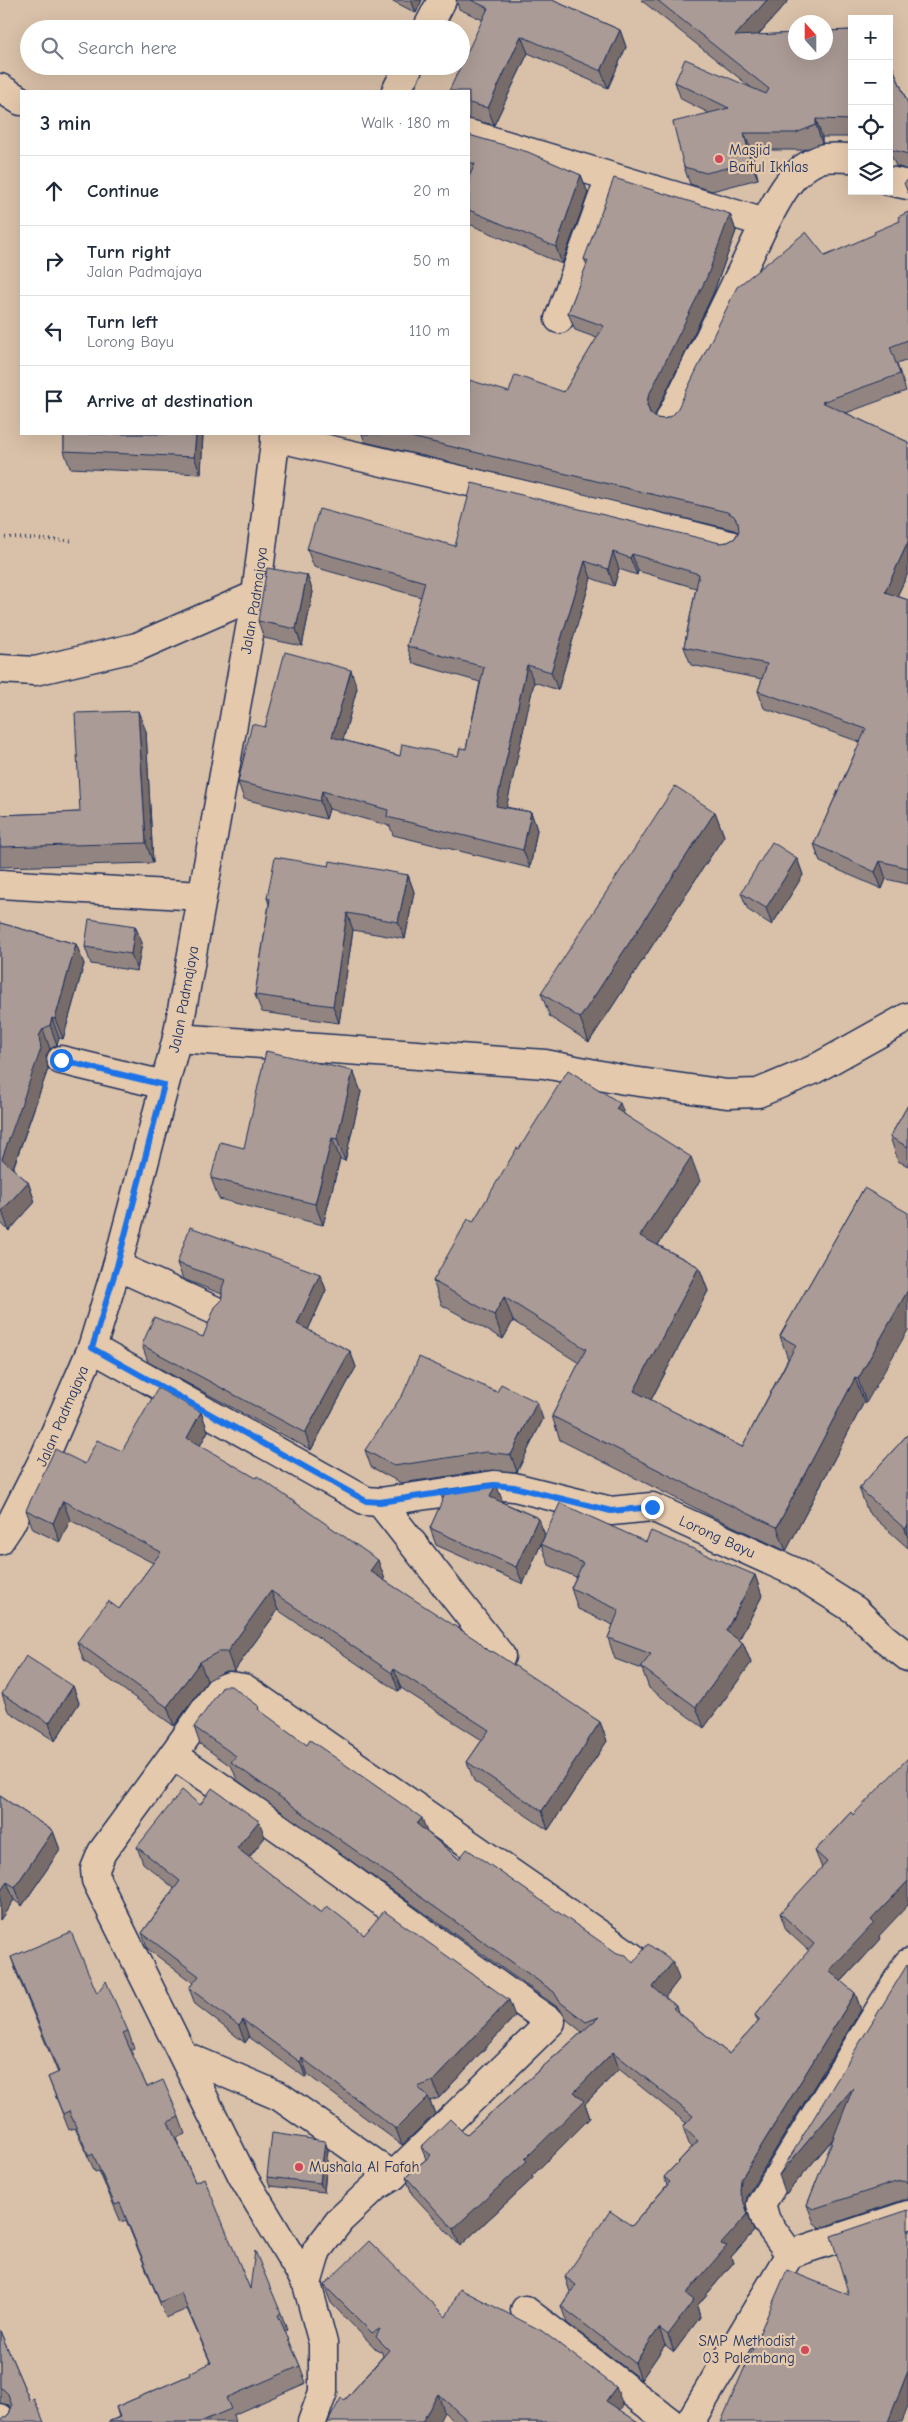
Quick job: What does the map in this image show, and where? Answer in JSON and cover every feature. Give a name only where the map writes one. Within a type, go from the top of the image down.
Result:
[{"type":"street","points":[[432,20],[442,0]]},
{"type":"street","points":[[396,90],[404,75]]},
{"type":"street","points":[[0,88],[20,100]]},
{"type":"street","points":[[470,134],[765,223]]},
{"type":"street","points":[[669,421],[765,223],[785,186],[798,172],[821,159],[848,158]]},
{"type":"street","points":[[559,319],[610,177]]},
{"type":"street","points":[[893,182],[908,185]]},
{"type":"street","points":[[275,435],[586,509],[730,546]]},
{"type":"street","name":"Jalan Padmajaya","points":[[0,1540],[10,1526],[45,1456],[92,1348],[117,1266],[177,1038],[200,896],[220,798],[256,595],[275,435]]},
{"type":"street","points":[[0,669],[35,671],[137,647],[256,595]]},
{"type":"street","points":[[0,884],[200,896]]},
{"type":"street","points":[[177,1038],[544,1064],[624,1080],[727,1094],[758,1093],[813,1070],[908,1017]]},
{"type":"street","points":[[61,1060],[164,1085]]},
{"type":"street","points":[[117,1266],[214,1310]]},
{"type":"street","name":"Lorong Bayu","points":[[92,1348],[366,1501],[380,1502],[494,1485],[514,1487],[611,1511],[652,1507],[795,1572],[855,1610],[884,1638],[908,1657]]},
{"type":"street","points":[[380,1502],[501,1656]]},
{"type":"street","points":[[312,2422],[323,2392],[323,2343],[308,2284],[243,2177],[96,1880],[95,1868],[102,1852],[219,1690],[230,1686],[244,1688],[632,1957]]},
{"type":"street","points":[[173,1755],[230,1792],[470,1967],[551,2022],[393,2176],[375,2187],[340,2220],[318,2250],[308,2284]]},
{"type":"street","points":[[790,2254],[766,2221],[760,2204],[908,1963]]},
{"type":"street","points":[[184,2056],[279,2096],[393,2176]]},
{"type":"street","points":[[690,2422],[790,2254],[908,2216]]},
{"type":"street","points":[[525,2310],[670,2422]]},
{"type":"street","points":[[0,2418],[2,2422]]},
{"type":"path","points":[[0,537],[74,541]]},
{"type":"building","points":[[471,0],[552,0],[620,30],[601,71],[521,36],[488,108],[470,103],[470,90],[449,90],[457,75],[470,75],[470,46],[488,8]]},
{"type":"building","points":[[657,0],[767,0],[735,36],[788,33],[788,60],[833,60],[833,31],[848,30],[848,120],[816,119],[816,125],[796,133],[744,133],[751,162],[706,173],[684,167],[673,122],[729,108],[675,82],[685,59],[766,94],[769,89]]},
{"type":"building","points":[[893,68],[908,104],[908,154],[893,150]]},
{"type":"building","points":[[470,135],[528,152],[581,175],[556,247],[470,210],[470,175],[475,164],[470,162]]},
{"type":"building","points":[[614,178],[730,214],[707,277],[648,397],[647,405],[650,413],[656,418],[664,419],[672,416],[677,410],[737,287],[806,232],[825,256],[900,221],[898,217],[908,212],[908,340],[890,347],[900,374],[822,402],[908,442],[908,542],[885,592],[908,600],[908,868],[880,861],[875,872],[814,844],[866,729],[758,691],[767,664],[684,647],[699,574],[632,554],[630,558],[613,552],[608,569],[585,561],[551,672],[527,665],[496,806],[531,812],[523,850],[387,817],[388,810],[322,791],[320,801],[238,782],[252,724],[265,727],[285,652],[351,670],[332,737],[400,756],[402,744],[458,756],[460,748],[466,749],[484,667],[407,646],[425,582],[307,549],[319,509],[455,546],[472,483],[720,543],[728,542],[735,538],[739,531],[738,523],[734,516],[727,512],[402,435],[470,435],[470,380],[509,392],[515,375],[564,392],[604,326],[568,313],[588,261],[584,259]]},
{"type":"building","points":[[908,180],[908,193],[904,183]]},
{"type":"building","points":[[64,435],[196,435],[194,457],[64,451]]},
{"type":"building","points":[[267,568],[307,575],[296,629],[258,621]]},
{"type":"building","points":[[138,711],[146,843],[0,847],[0,815],[80,812],[75,713]]},
{"type":"building","points":[[675,786],[715,812],[580,1018],[541,993]]},
{"type":"building","points":[[772,842],[797,858],[766,908],[741,893]]},
{"type":"building","points":[[275,857],[329,866],[330,861],[408,875],[398,922],[347,913],[333,1006],[255,995],[270,899],[267,898]]},
{"type":"building","points":[[89,919],[135,926],[131,954],[85,947]]},
{"type":"building","points":[[0,923],[76,944],[55,1019],[52,1018],[50,1025],[43,1029],[39,1036],[41,1049],[2,1159],[28,1182],[2,1211],[0,1209]]},
{"type":"building","points":[[266,1051],[353,1071],[337,1139],[332,1138],[315,1204],[211,1178],[220,1142],[244,1148]]},
{"type":"building","points":[[568,1070],[620,1103],[616,1109],[691,1157],[640,1236],[699,1267],[634,1391],[742,1447],[796,1345],[780,1336],[864,1188],[908,1213],[908,1290],[858,1379],[855,1378],[777,1527],[702,1492],[552,1416],[586,1349],[504,1297],[494,1315],[433,1281],[468,1219],[473,1222],[517,1148],[519,1149]]},
{"type":"building","points":[[908,1105],[908,1147],[890,1137]]},
{"type":"building","points":[[190,1227],[320,1274],[297,1324],[350,1351],[305,1433],[142,1345],[154,1317],[203,1337],[215,1307],[222,1300],[222,1288],[225,1280],[177,1263]]},
{"type":"building","points":[[419,1357],[497,1392],[501,1384],[537,1402],[511,1455],[486,1452],[394,1466],[365,1450],[403,1394]]},
{"type":"building","points":[[158,1388],[201,1412],[187,1438],[256,1478],[257,1476],[378,1560],[370,1571],[478,1641],[488,1651],[494,1652],[600,1722],[542,1811],[467,1762],[489,1730],[394,1669],[392,1673],[271,1591],[227,1652],[218,1652],[200,1662],[167,1707],[77,1642],[108,1601],[119,1609],[161,1552],[63,1501],[53,1523],[26,1510],[55,1449],[85,1464],[97,1440],[122,1451]]},
{"type":"building","points":[[908,1434],[908,1525],[905,1529],[859,1488]]},
{"type":"building","points":[[496,1484],[490,1497],[538,1518],[516,1567],[430,1528],[445,1494],[439,1491]]},
{"type":"building","points":[[560,1503],[646,1542],[651,1531],[755,1575],[726,1631],[743,1643],[696,1707],[641,1667],[651,1654],[608,1638],[619,1610],[571,1588],[583,1563],[541,1544]]},
{"type":"building","points":[[26,1656],[73,1686],[49,1723],[2,1694]]},
{"type":"building","points":[[223,1686],[231,1686],[260,1707],[258,1709],[307,1745],[310,1740],[422,1818],[417,1824],[459,1859],[467,1849],[617,1953],[626,1955],[633,1963],[648,1944],[673,1962],[653,1987],[676,2006],[673,2008],[729,2054],[760,2020],[755,2015],[814,1944],[780,1913],[827,1862],[815,1851],[851,1812],[853,1815],[908,1758],[908,1881],[871,1920],[874,1923],[829,1971],[855,1993],[741,2179],[740,2191],[748,2214],[721,2244],[727,2246],[686,2294],[694,2300],[668,2335],[659,2328],[635,2363],[561,2306],[576,2285],[565,2277],[610,2211],[632,2226],[670,2182],[664,2177],[698,2141],[683,2127],[693,2116],[613,2052],[574,2092],[584,2101],[525,2159],[527,2161],[453,2229],[406,2177],[431,2155],[421,2147],[450,2119],[466,2135],[599,2017],[586,2022],[560,2002],[554,1992],[231,1762],[236,1756],[194,1727]]},
{"type":"building","points":[[212,1788],[259,1821],[237,1848],[321,1913],[327,1906],[364,1935],[384,1911],[509,2000],[433,2081],[418,2087],[428,2097],[396,2129],[302,2058],[300,2062],[243,2020],[239,2026],[189,1988],[199,1976],[142,1933],[180,1881],[137,1847],[182,1790],[200,1805]]},
{"type":"building","points":[[0,1796],[53,1831],[15,1887],[7,1882],[0,1892]]},
{"type":"building","points":[[71,1932],[97,1993],[106,1981],[128,2031],[123,2033],[147,2087],[163,2080],[179,2117],[168,2122],[195,2182],[204,2178],[250,2289],[255,2251],[281,2313],[278,2315],[300,2366],[226,2398],[231,2409],[200,2422],[108,2422],[120,2417],[116,2407],[190,2375],[189,2373],[211,2363],[181,2293],[160,2302],[120,2203],[115,2205],[93,2154],[89,2156],[69,2111],[63,2114],[48,2077],[59,2072],[11,1957]]},
{"type":"building","points":[[907,1965],[908,2183],[904,2181],[896,2182],[813,2209],[807,2205],[853,2088],[779,2175]]},
{"type":"building","name":"Mushala Al Fafah","points":[[272,2133],[325,2141],[320,2183],[267,2177]]},
{"type":"building","points":[[908,2210],[908,2371],[888,2422],[721,2422],[787,2270],[849,2295],[831,2236]]},
{"type":"building","points":[[369,2241],[446,2317],[460,2289],[542,2331],[616,2387],[606,2401],[638,2422],[469,2422],[438,2394],[422,2422],[328,2422],[341,2398],[345,2400],[389,2350],[376,2337],[380,2329],[372,2333],[324,2285]]},
{"type":"building","points":[[0,2331],[30,2401],[34,2399],[44,2422],[0,2422],[9,2414],[12,2406],[8,2394],[0,2388]]},
{"type":"place","name":"Masjid Baitul Ikhlas","points":[[719,159]]},
{"type":"place","name":"Mushala Al Fafah","points":[[299,2167]]},
{"type":"place","name":"SMP Methodist 03 Palembang","points":[[805,2350]]},
{"type":"route","points":[[61,1060],[164,1085],[117,1266],[92,1348],[366,1501],[380,1502],[470,1487],[494,1485],[514,1487],[611,1511],[652,1507]]}]
